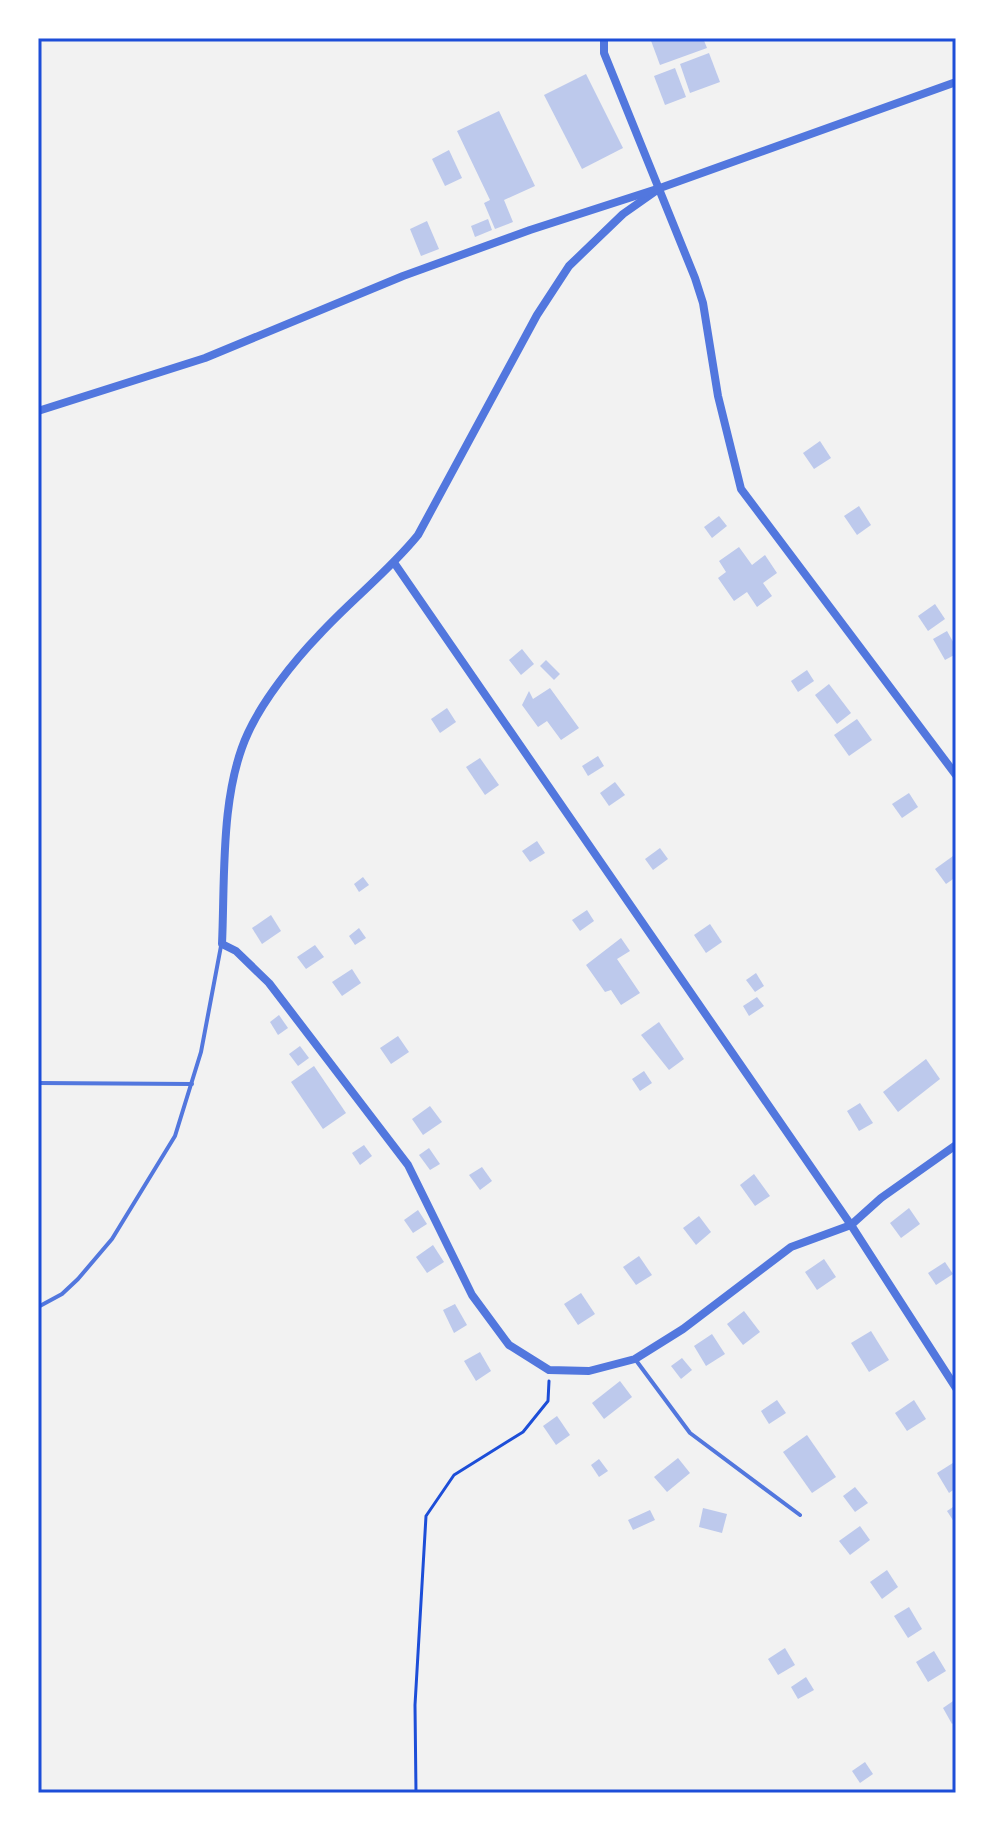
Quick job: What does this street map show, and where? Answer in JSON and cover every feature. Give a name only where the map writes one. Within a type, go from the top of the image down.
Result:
[{"type":"street","points":[[604,38],[604,53],[682,242],[703,303],[718,396],[741,489],[956,775]]},
{"type":"street","points":[[38,411],[205,358],[403,276],[956,82]]},
{"type":"street","points":[[660,188],[623,214],[569,266],[537,315],[418,535],[395,564],[317,636],[261,710],[239,757],[230,801],[222,944],[246,959],[269,983],[408,1165],[472,1295],[509,1345],[549,1370],[589,1371],[635,1359],[683,1329],[791,1247],[851,1225],[881,1198],[956,1145]]},
{"type":"street","points":[[395,564],[851,1225],[956,1388]]},
{"type":"lane","points":[[38,1307],[62,1294],[112,1239],[175,1136],[193,1084],[210,1018],[222,944]]},
{"type":"lane","points":[[38,1083],[193,1084]]},
{"type":"lane","points":[[635,1359],[690,1433],[800,1515]]},
{"type":"path","points":[[416,1793],[415,1705],[426,1516],[454,1475],[523,1432],[548,1401],[549,1370]]},
{"type":"building","points":[[650,38],[703,38],[707,48],[660,65]]},
{"type":"building","points":[[709,53],[720,82],[690,93],[680,64]]},
{"type":"building","points":[[675,68],[686,97],[665,105],[654,76]]},
{"type":"building","points":[[586,74],[623,148],[582,169],[544,95]]},
{"type":"building","points":[[499,111],[535,186],[504,200],[513,222],[495,229],[484,203],[490,200],[457,131]]},
{"type":"building","points":[[449,150],[462,178],[445,186],[432,159]]},
{"type":"building","points":[[488,219],[492,230],[475,237],[471,226]]},
{"type":"building","points":[[427,221],[439,249],[421,256],[410,229]]},
{"type":"building","points":[[820,441],[831,458],[814,469],[803,453]]},
{"type":"building","points":[[859,506],[871,525],[857,535],[844,516]]},
{"type":"building","points":[[719,516],[727,526],[712,538],[704,527]]},
{"type":"building","points":[[739,547],[752,565],[765,555],[777,573],[763,583],[772,596],[757,607],[747,592],[734,601],[718,578],[726,572],[719,561]]},
{"type":"building","points":[[935,604],[945,619],[928,631],[918,616]]},
{"type":"building","points":[[947,631],[956,647],[956,654],[945,660],[933,639]]},
{"type":"building","points":[[522,649],[534,664],[521,675],[509,660]]},
{"type":"building","points":[[546,660],[560,674],[554,680],[540,666]]},
{"type":"building","points":[[807,670],[814,681],[798,692],[791,681]]},
{"type":"building","points":[[829,684],[851,713],[837,724],[815,695]]},
{"type":"building","points":[[550,688],[579,728],[561,740],[547,721],[538,727],[522,705],[529,691],[533,699]]},
{"type":"building","points":[[447,708],[456,722],[440,733],[431,719]]},
{"type":"building","points":[[857,719],[872,740],[849,756],[834,735]]},
{"type":"building","points":[[598,756],[604,766],[588,776],[582,766]]},
{"type":"building","points":[[480,758],[499,785],[485,795],[466,767]]},
{"type":"building","points":[[615,782],[625,795],[609,806],[600,793]]},
{"type":"building","points":[[909,793],[918,807],[902,818],[892,804]]},
{"type":"building","points":[[537,841],[545,853],[530,862],[522,851]]},
{"type":"building","points":[[660,848],[668,859],[653,870],[645,859]]},
{"type":"building","points":[[953,856],[956,877],[946,884],[935,869]]},
{"type":"building","points":[[363,877],[369,885],[359,892],[354,884]]},
{"type":"building","points":[[587,910],[594,921],[580,931],[572,920]]},
{"type":"building","points":[[271,915],[281,931],[262,944],[252,928]]},
{"type":"building","points":[[710,924],[722,942],[706,953],[694,935]]},
{"type":"building","points":[[359,928],[366,938],[355,945],[349,936]]},
{"type":"building","points":[[621,938],[630,951],[617,959],[640,993],[621,1005],[611,990],[605,992],[586,965]]},
{"type":"building","points":[[315,945],[324,957],[306,969],[297,957]]},
{"type":"building","points":[[352,969],[361,983],[342,996],[332,982]]},
{"type":"building","points":[[756,973],[764,986],[755,992],[746,980]]},
{"type":"building","points":[[757,997],[764,1006],[749,1016],[743,1006]]},
{"type":"building","points":[[279,1015],[288,1028],[278,1035],[270,1022]]},
{"type":"building","points":[[659,1022],[684,1059],[669,1070],[641,1035]]},
{"type":"building","points":[[398,1036],[409,1052],[391,1064],[380,1048]]},
{"type":"building","points":[[300,1046],[309,1058],[298,1066],[289,1054]]},
{"type":"building","points":[[926,1059],[940,1079],[898,1112],[883,1092]]},
{"type":"building","points":[[314,1066],[346,1113],[323,1129],[291,1082]]},
{"type":"building","points":[[644,1071],[652,1083],[640,1091],[632,1079]]},
{"type":"building","points":[[860,1103],[873,1123],[859,1131],[847,1111]]},
{"type":"building","points":[[430,1106],[442,1122],[423,1135],[412,1119]]},
{"type":"building","points":[[364,1145],[372,1156],[360,1165],[352,1153]]},
{"type":"building","points":[[429,1148],[440,1164],[430,1170],[419,1155]]},
{"type":"building","points":[[482,1167],[492,1181],[480,1190],[469,1175]]},
{"type":"building","points":[[754,1174],[770,1196],[755,1206],[740,1185]]},
{"type":"building","points":[[909,1208],[920,1224],[901,1238],[890,1223]]},
{"type":"building","points":[[418,1210],[427,1224],[413,1233],[404,1220]]},
{"type":"building","points":[[699,1216],[711,1232],[696,1245],[683,1228]]},
{"type":"building","points":[[433,1245],[444,1262],[427,1273],[416,1257]]},
{"type":"building","points":[[639,1256],[652,1275],[636,1285],[623,1267]]},
{"type":"building","points":[[824,1259],[836,1277],[817,1290],[805,1272]]},
{"type":"building","points":[[945,1262],[953,1274],[936,1285],[928,1273]]},
{"type":"building","points":[[581,1293],[595,1314],[578,1325],[564,1304]]},
{"type":"building","points":[[455,1304],[467,1325],[454,1333],[443,1310]]},
{"type":"building","points":[[744,1311],[760,1332],[743,1345],[727,1324]]},
{"type":"building","points":[[871,1331],[889,1360],[869,1372],[851,1343]]},
{"type":"building","points":[[712,1334],[725,1354],[706,1366],[694,1346]]},
{"type":"building","points":[[480,1352],[491,1371],[476,1381],[464,1361]]},
{"type":"building","points":[[682,1358],[692,1370],[681,1379],[671,1366]]},
{"type":"building","points":[[620,1381],[632,1397],[604,1419],[592,1403]]},
{"type":"building","points":[[777,1400],[786,1413],[769,1424],[761,1411]]},
{"type":"building","points":[[914,1400],[926,1419],[907,1431],[895,1413]]},
{"type":"building","points":[[557,1416],[570,1435],[556,1445],[543,1426]]},
{"type":"building","points":[[807,1435],[836,1477],[812,1493],[783,1452]]},
{"type":"building","points":[[678,1458],[690,1473],[667,1492],[654,1477]]},
{"type":"building","points":[[599,1459],[608,1471],[599,1477],[591,1465]]},
{"type":"building","points":[[956,1461],[956,1488],[949,1493],[937,1473]]},
{"type":"building","points":[[855,1487],[868,1503],[855,1512],[843,1496]]},
{"type":"building","points":[[956,1505],[956,1525],[947,1511]]},
{"type":"building","points":[[703,1508],[727,1514],[722,1533],[699,1527]]},
{"type":"building","points":[[650,1510],[655,1520],[633,1530],[628,1520]]},
{"type":"building","points":[[860,1526],[870,1540],[850,1555],[839,1541]]},
{"type":"building","points":[[887,1570],[898,1587],[882,1599],[870,1582]]},
{"type":"building","points":[[909,1607],[922,1629],[908,1638],[894,1616]]},
{"type":"building","points":[[785,1648],[795,1665],[778,1675],[768,1659]]},
{"type":"building","points":[[934,1651],[946,1671],[928,1682],[916,1662]]},
{"type":"building","points":[[806,1677],[814,1690],[798,1699],[791,1687]]},
{"type":"building","points":[[956,1699],[956,1721],[952,1724],[943,1708]]},
{"type":"building","points":[[865,1762],[873,1774],[860,1783],[852,1771]]}]
